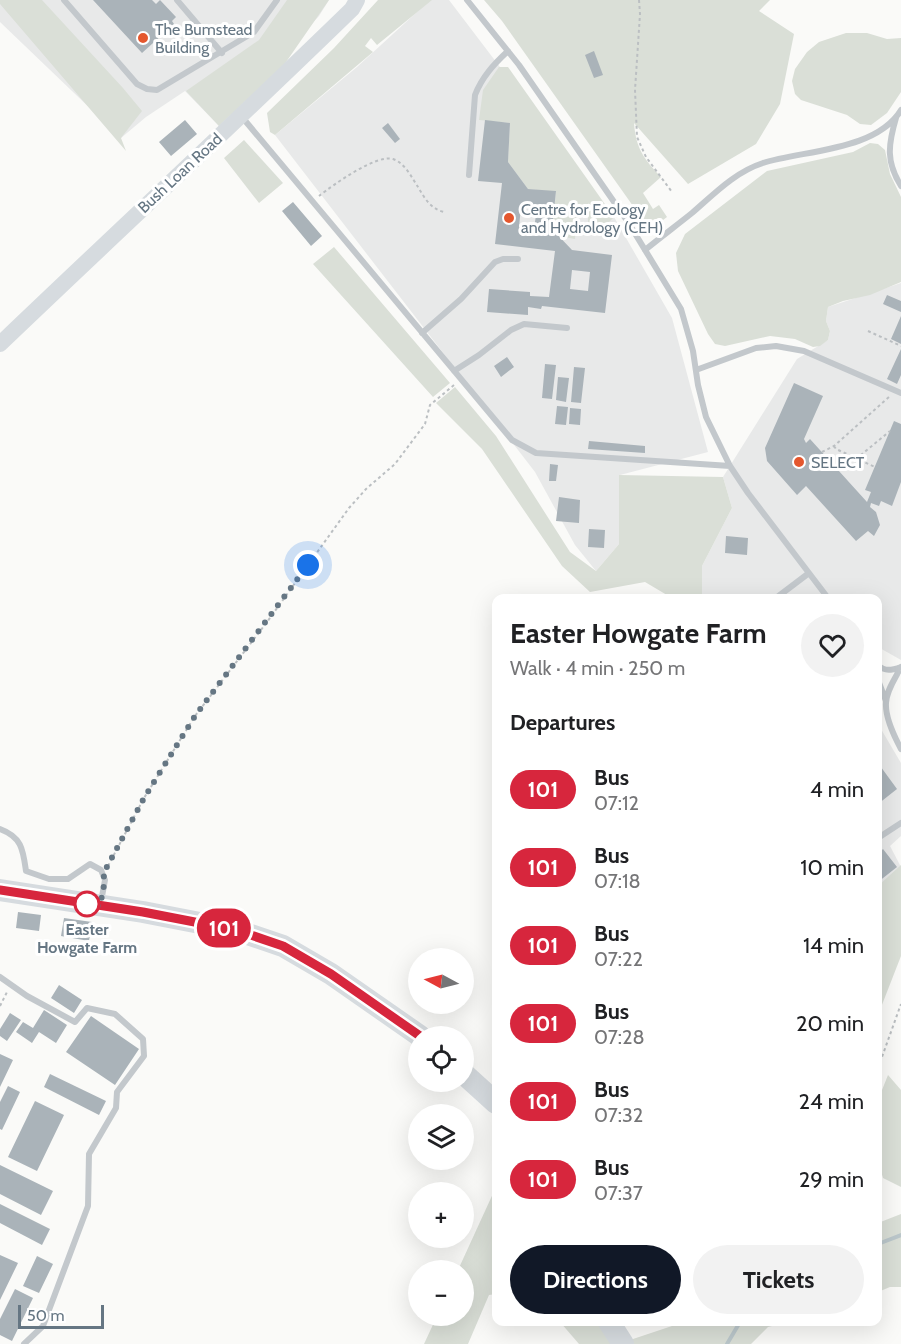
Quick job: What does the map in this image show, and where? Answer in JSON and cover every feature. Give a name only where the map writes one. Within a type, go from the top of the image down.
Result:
[{"type":"highway","points":[[0,890],[236,930],[283,946],[331,974],[408,1028]]},
{"type":"highway","points":[[474,1083],[492,1099]]},
{"type":"highway","points":[[612,1326],[623,1344]]},
{"type":"street","name":"Bush Loan Road","points":[[0,344],[192,160],[241,117],[352,9],[357,0]]},
{"type":"lane","points":[[64,0],[137,84],[147,89],[157,90],[254,32],[275,1]]},
{"type":"lane","points":[[177,0],[222,53]]},
{"type":"lane","points":[[467,0],[508,51],[622,213],[681,309],[693,351],[706,417],[730,466],[825,594]]},
{"type":"lane","points":[[469,175],[475,95],[490,69],[508,51]]},
{"type":"lane","points":[[901,110],[896,118],[889,142],[892,172],[901,186]]},
{"type":"lane","points":[[241,117],[512,440],[536,453],[730,466]]},
{"type":"lane","points":[[645,250],[690,210],[733,178],[762,164],[841,147],[870,136],[896,118]]},
{"type":"lane","points":[[422,333],[461,299],[495,262],[518,259]]},
{"type":"lane","points":[[454,371],[511,330],[524,324],[567,328]]},
{"type":"lane","points":[[696,370],[756,348],[776,346],[804,351],[901,393]]},
{"type":"lane","points":[[781,594],[809,573]]},
{"type":"lane","points":[[882,669],[890,670],[901,667]]},
{"type":"lane","points":[[886,701],[901,667]]},
{"type":"lane","points":[[882,690],[894,738],[901,749]]},
{"type":"lane","points":[[882,835],[901,823]]},
{"type":"lane","points":[[0,829],[12,834],[22,848],[26,871],[49,879],[68,879],[90,864],[102,870],[105,880],[100,906]]},
{"type":"lane","points":[[0,978],[75,1022],[87,1008],[115,1014],[143,1039],[144,1056],[117,1092],[116,1108],[89,1154],[88,1206],[43,1326],[24,1344]]},
{"type":"path","points":[[639,0],[635,90],[637,137],[646,157],[672,192]]},
{"type":"path","points":[[312,201],[346,176],[383,159],[393,159],[402,165],[435,210],[444,213]]},
{"type":"path","points":[[868,331],[901,346]]},
{"type":"path","points":[[103,874],[144,798],[195,716],[267,622],[349,508],[366,489],[395,464],[425,424],[430,405],[461,380]]},
{"type":"path","points":[[822,452],[834,446],[889,397],[893,389]]},
{"type":"path","points":[[856,459],[890,431]]},
{"type":"path","points":[[834,446],[836,450],[875,467]]},
{"type":"path","points":[[0,1006],[10,985]]},
{"type":"path","points":[[882,1057],[901,1004]]},
{"type":"shaded area","points":[[0,0],[329,0],[319,16],[219,126],[185,91],[146,117],[121,138],[0,22]]},
{"type":"shaded area","points":[[0,0],[42,0],[123,88],[142,111],[121,138],[126,151],[0,4]]},
{"type":"shaded area","points":[[287,0],[329,0],[284,65],[219,126],[186,91],[259,40]]},
{"type":"shaded area","points":[[378,0],[432,0],[377,45],[371,38],[365,46],[373,52],[275,135],[270,132],[267,113],[334,48]]},
{"type":"shaded area","points":[[430,0],[449,0],[614,217],[672,318],[708,452],[620,475],[619,544],[596,571],[575,545],[535,472],[275,135],[357,67]]},
{"type":"shaded area","points":[[484,0],[770,0],[759,11],[794,34],[780,104],[756,144],[688,184],[634,123],[642,153],[661,177],[643,193],[653,209],[659,205],[667,217],[650,230],[502,21]]},
{"type":"shaded area","points":[[846,33],[867,33],[887,39],[901,38],[901,92],[887,113],[871,125],[860,124],[847,115],[801,100],[795,94],[792,81],[795,69],[807,52],[819,42]]},
{"type":"shaded area","points":[[499,67],[508,67],[614,217],[605,226],[588,225],[588,215],[577,214],[575,239],[558,236],[552,229],[556,192],[528,189],[508,162],[510,123],[479,120],[483,90]]},
{"type":"shaded area","points":[[244,140],[283,183],[259,203],[224,158]]},
{"type":"shaded area","points":[[870,143],[878,144],[885,150],[890,174],[901,197],[901,282],[870,295],[828,307],[826,321],[830,331],[828,340],[820,346],[813,347],[795,339],[770,336],[725,346],[715,344],[678,271],[676,253],[685,234],[767,171],[853,152]]},
{"type":"shaded area","points":[[334,247],[450,383],[433,397],[313,264]]},
{"type":"shaded area","points":[[901,283],[901,660],[882,649],[882,594],[702,594],[702,566],[732,508],[723,477],[797,359],[828,340],[830,331],[826,321],[828,307]]},
{"type":"shaded area","points":[[455,387],[496,436],[570,552],[596,571],[619,544],[619,475],[723,477],[732,508],[702,566],[702,594],[665,594],[645,582],[590,592],[562,566],[482,449],[436,403]]},
{"type":"shaded area","points":[[882,731],[901,763],[901,836],[890,846],[901,867],[882,890]]},
{"type":"shaded area","points":[[901,865],[901,956],[882,1005],[882,882]]},
{"type":"shaded area","points":[[888,1075],[901,1090],[901,1187],[883,1178],[882,1175],[882,1090]]},
{"type":"shaded area","points":[[492,1196],[492,1295],[489,1295],[468,1344],[424,1344],[432,1326],[474,1326],[474,1260],[463,1260],[468,1248],[474,1248],[474,1235]]},
{"type":"shaded area","points":[[901,1214],[901,1287],[890,1287],[882,1290],[882,1221]]},
{"type":"shaded area","points":[[563,1326],[606,1326],[619,1344],[579,1344]]},
{"type":"shaded area","points":[[672,1326],[772,1326],[768,1327],[751,1344],[634,1344],[630,1340]]},
{"type":"building","name":"The Bumstead Building","points":[[93,0],[152,0],[156,4],[160,0],[176,17],[172,21],[174,24],[142,53]]},
{"type":"building","points":[[594,51],[603,75],[594,78],[585,55]]},
{"type":"building","points":[[185,120],[197,134],[171,156],[159,142]]},
{"type":"building","name":"Centre for Ecology and Hydrology (CEH)","points":[[485,120],[510,123],[508,162],[528,189],[556,191],[552,229],[572,250],[612,255],[605,313],[542,306],[541,309],[528,307],[528,315],[487,312],[489,289],[530,292],[530,296],[549,297],[555,251],[495,244],[502,183],[478,181]],"holes":[[[521,207],[537,209],[534,228],[519,227]],[[572,270],[590,272],[588,291],[570,289]]]},
{"type":"building","points":[[388,123],[400,139],[395,143],[382,128]]},
{"type":"building","points":[[293,202],[322,236],[311,246],[282,211]]},
{"type":"building","points":[[887,295],[901,301],[901,312],[883,304]]},
{"type":"building","points":[[901,316],[901,344],[891,339]]},
{"type":"building","points":[[901,349],[901,375],[897,384],[887,379]]},
{"type":"building","points":[[507,357],[514,367],[501,377],[494,366]]},
{"type":"building","points":[[545,364],[556,365],[552,399],[542,398]]},
{"type":"building","points":[[574,367],[585,368],[581,403],[571,402]]},
{"type":"building","points":[[558,377],[569,378],[566,402],[556,400]]},
{"type":"building","name":"SELECT","points":[[794,383],[823,396],[804,439],[806,443],[810,439],[867,502],[871,492],[865,490],[894,421],[901,424],[901,482],[892,506],[881,501],[879,506],[871,503],[870,507],[876,512],[880,525],[874,536],[868,531],[856,541],[806,486],[797,495],[767,461],[765,448]]},
{"type":"building","points":[[557,406],[568,407],[566,425],[555,424]]},
{"type":"building","points":[[570,408],[581,409],[580,425],[569,424]]},
{"type":"building","points":[[589,441],[645,446],[645,453],[588,449]]},
{"type":"building","points":[[550,464],[558,465],[556,481],[549,481]]},
{"type":"building","points":[[559,497],[580,500],[579,523],[556,521]]},
{"type":"building","points":[[589,529],[605,530],[604,548],[588,547]]},
{"type":"building","points":[[726,536],[748,538],[747,555],[725,553]]},
{"type":"building","points":[[882,768],[897,789],[882,801]]},
{"type":"building","points":[[882,850],[897,867],[882,879]]},
{"type":"building","points":[[18,912],[41,915],[39,931],[16,928]]},
{"type":"building","points":[[64,918],[92,922],[89,941],[61,936]]},
{"type":"building","points":[[59,985],[82,1000],[74,1013],[51,998]]},
{"type":"building","points":[[44,1010],[67,1025],[56,1043],[39,1032],[32,1043],[16,1032],[23,1022],[33,1028]]},
{"type":"building","points":[[10,1013],[21,1020],[7,1041],[0,1036],[0,1029]]},
{"type":"building","points":[[91,1016],[139,1049],[115,1085],[66,1052]]},
{"type":"building","points":[[0,1054],[13,1060],[0,1087]]},
{"type":"building","points":[[50,1074],[106,1101],[99,1115],[44,1087]]},
{"type":"building","points":[[8,1086],[20,1092],[2,1130],[0,1129],[0,1102]]},
{"type":"building","points":[[35,1101],[64,1115],[37,1171],[8,1157]]},
{"type":"building","points":[[0,1165],[53,1191],[41,1215],[0,1194]]},
{"type":"building","points":[[0,1204],[50,1229],[42,1245],[0,1223]]},
{"type":"building","points":[[0,1255],[18,1263],[0,1300]]},
{"type":"building","points":[[37,1256],[53,1264],[39,1293],[23,1286]]},
{"type":"building","points":[[15,1289],[33,1298],[12,1341],[0,1335],[0,1319]]},
{"type":"waterway","points":[[882,1242],[901,1235]]},
{"type":"waterway","points":[[727,1344],[738,1326]]},
{"type":"bus line","name":"101","points":[[0,890],[143,912],[236,930],[283,946],[331,974],[408,1028]]},
{"type":"place","name":"The Bumstead Building","points":[[143,38]]},
{"type":"place","name":"Centre for Ecology and Hydrology (CEH)","points":[[509,218]]},
{"type":"place","name":"SELECT","points":[[799,462]]},
{"type":"place","name":"Easter Howgate Farm","points":[[87,904]]},
{"type":"route","points":[[87,904],[100,906],[105,880],[103,874],[144,798],[195,716],[308,565]]}]
